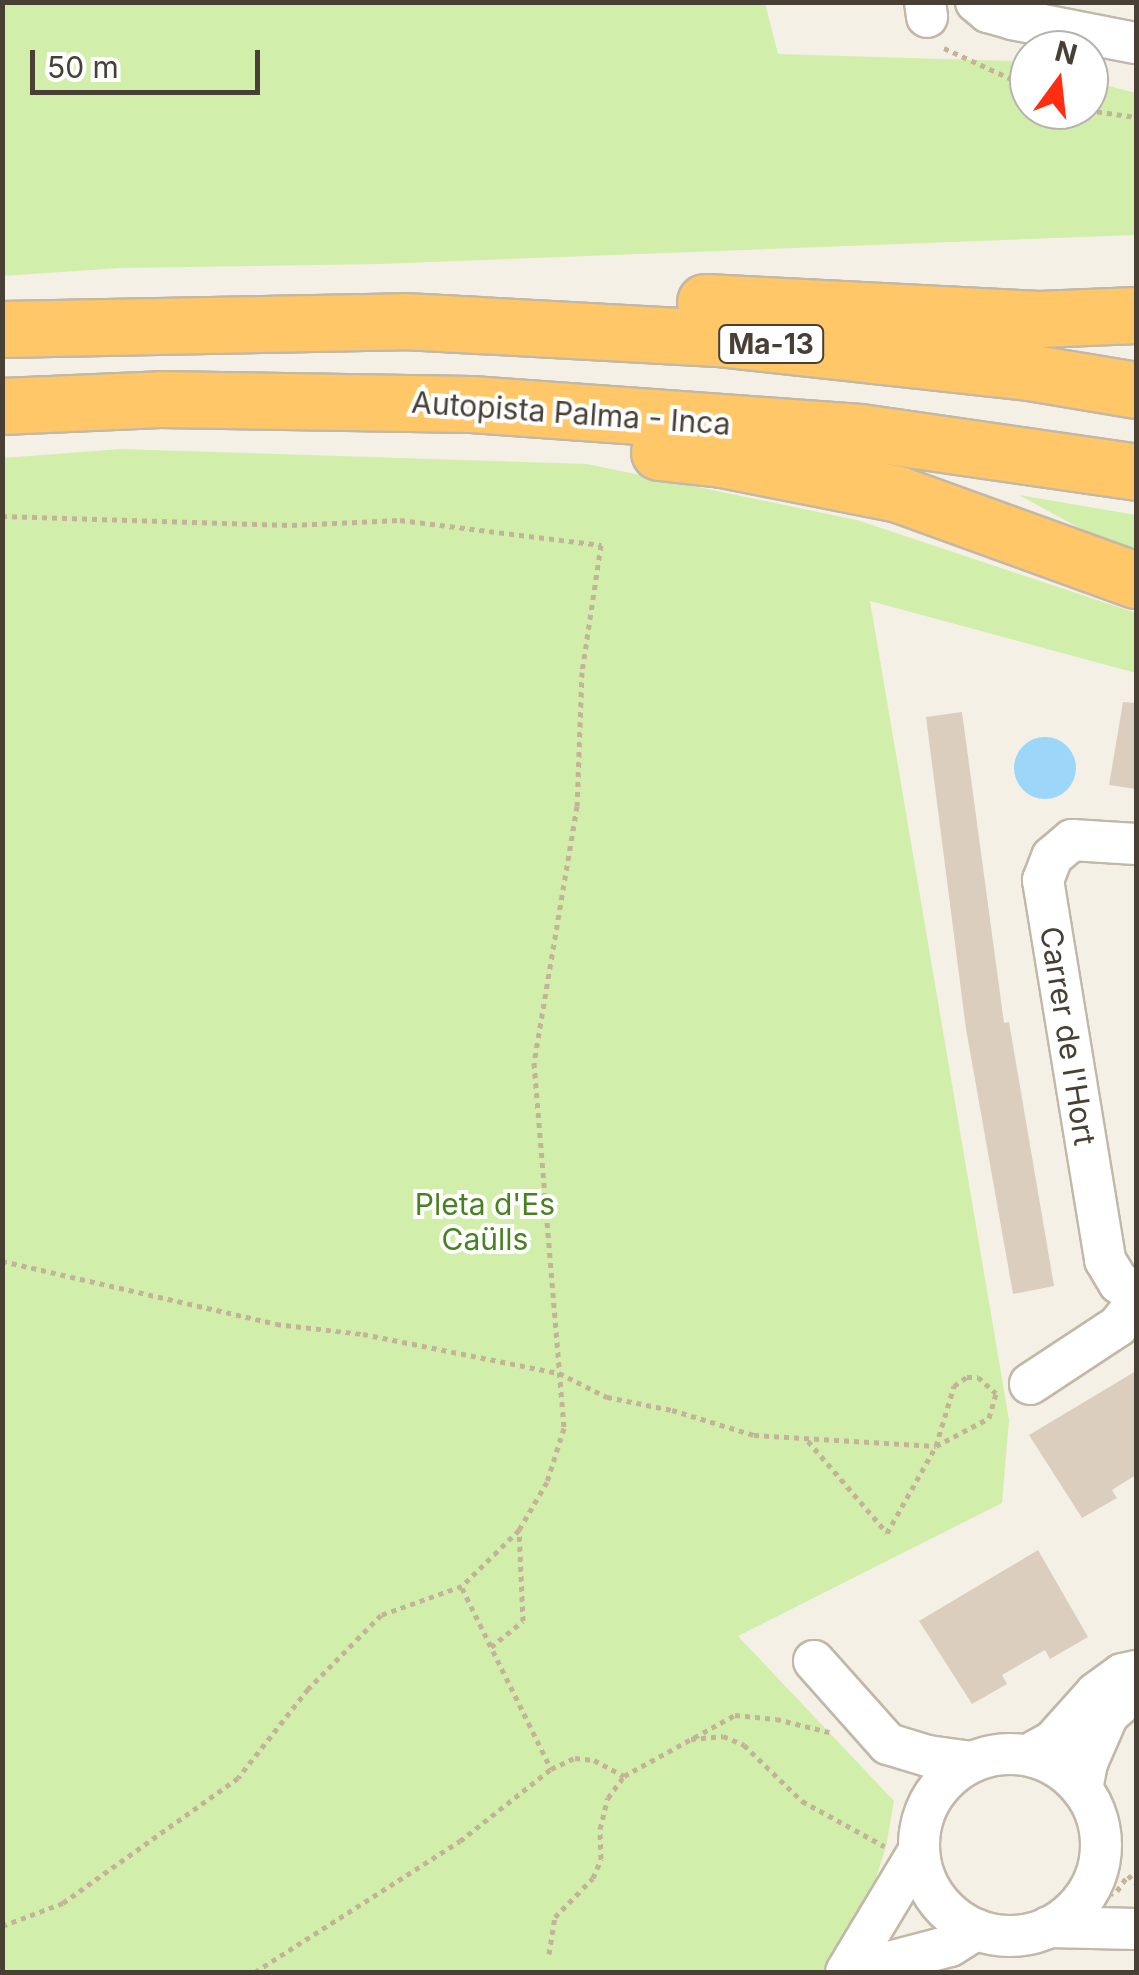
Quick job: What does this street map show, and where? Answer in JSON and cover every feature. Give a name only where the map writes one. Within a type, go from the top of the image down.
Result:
[{"type":"highway","points":[[404,321],[540,294],[1039,320],[1136,315]]},
{"type":"highway","name":"Ma-13","points":[[2,329],[404,321],[736,340],[1008,370],[1136,390]]},
{"type":"highway","name":"Autopista Palma - Inca","points":[[2,406],[160,399],[471,404],[860,432],[1136,472]]},
{"type":"highway","points":[[471,404],[540,440],[722,459],[898,494],[1136,580]]},
{"type":"street","points":[[976,2],[988,12],[1136,43]]},
{"type":"street","name":"Carrer de l'Hort","points":[[1136,844],[1072,840],[1052,857],[1044,880],[1105,1260],[1119,1282],[1136,1291]]},
{"type":"street","points":[[1013,1388],[1118,1326],[1136,1303]]},
{"type":"street","points":[[814,1662],[877,1733],[920,1836],[936,1899],[976,1930],[1000,1936],[1049,1928],[1136,1929]]},
{"type":"street","points":[[1028,1755],[1054,1741],[1096,1693],[1122,1674],[1136,1671]]},
{"type":"street","points":[[1082,1789],[1086,1764],[1108,1715],[1136,1688]]},
{"type":"street","points":[[877,1733],[928,1756],[972,1762]]},
{"type":"street","points":[[848,1972],[920,1836],[942,1782],[972,1762],[996,1754],[1028,1755],[1067,1773],[1082,1789],[1096,1812],[1122,1890],[1089,1891],[1072,1912],[1049,1928]]},
{"type":"street","points":[[848,1972],[950,1946],[976,1930]]},
{"type":"path","points":[[926,10],[926,39],[1009,78]]},
{"type":"path","points":[[1109,113],[1136,117]]},
{"type":"path","points":[[2,516],[292,525],[400,520],[602,544],[582,672],[577,806],[534,1062],[564,1428],[547,1482],[519,1530],[462,1586],[381,1615],[308,1689],[238,1778],[63,1903],[2,1926]]},
{"type":"path","points":[[2,1261],[276,1324],[363,1334],[560,1373],[607,1397],[672,1410],[754,1435],[936,1446],[990,1418],[1013,1388],[978,1377],[954,1386],[936,1446],[887,1533],[806,1439]]},
{"type":"path","points":[[491,1647],[523,1621],[519,1530]]},
{"type":"path","points":[[462,1586],[551,1769]]},
{"type":"path","points":[[549,1954],[556,1917],[593,1878],[601,1858],[600,1829],[608,1798],[624,1776],[735,1715],[776,1719],[827,1733],[877,1733]]},
{"type":"path","points":[[688,1740],[723,1736],[744,1745],[802,1801],[886,1847],[920,1836]]},
{"type":"path","points":[[255,1972],[460,1842],[551,1769],[575,1758],[594,1760],[624,1776]]},
{"type":"green space","points":[[3,2],[765,3],[778,54],[1009,61],[1009,130],[1109,130],[1109,86],[1136,93],[1136,235],[380,264],[120,268],[3,276]]},
{"type":"green space","name":"Pleta d'Es Caülls","points":[[121,449],[587,464],[857,520],[1136,613],[1136,673],[870,601],[1009,1420],[1002,1503],[738,1636],[894,1801],[886,1847],[845,1972],[3,1972],[3,458]]},
{"type":"green space","points":[[1019,495],[1136,515],[1136,559]]},
{"type":"water","points":[[1045,737],[1067,746],[1076,768],[1067,790],[1045,799],[1023,790],[1014,768],[1023,746]]},
{"type":"building","points":[[1123,702],[1136,703],[1136,789],[1109,785]]},
{"type":"building","points":[[962,712],[1004,1023],[1009,1022],[1054,1286],[1013,1294],[966,1029],[926,717]]},
{"type":"building","points":[[1136,1371],[1136,1475],[1112,1490],[1117,1498],[1082,1518],[1029,1435]]},
{"type":"building","points":[[1038,1550],[1088,1637],[1050,1659],[1045,1650],[1002,1675],[1007,1684],[972,1704],[919,1621]]}]
